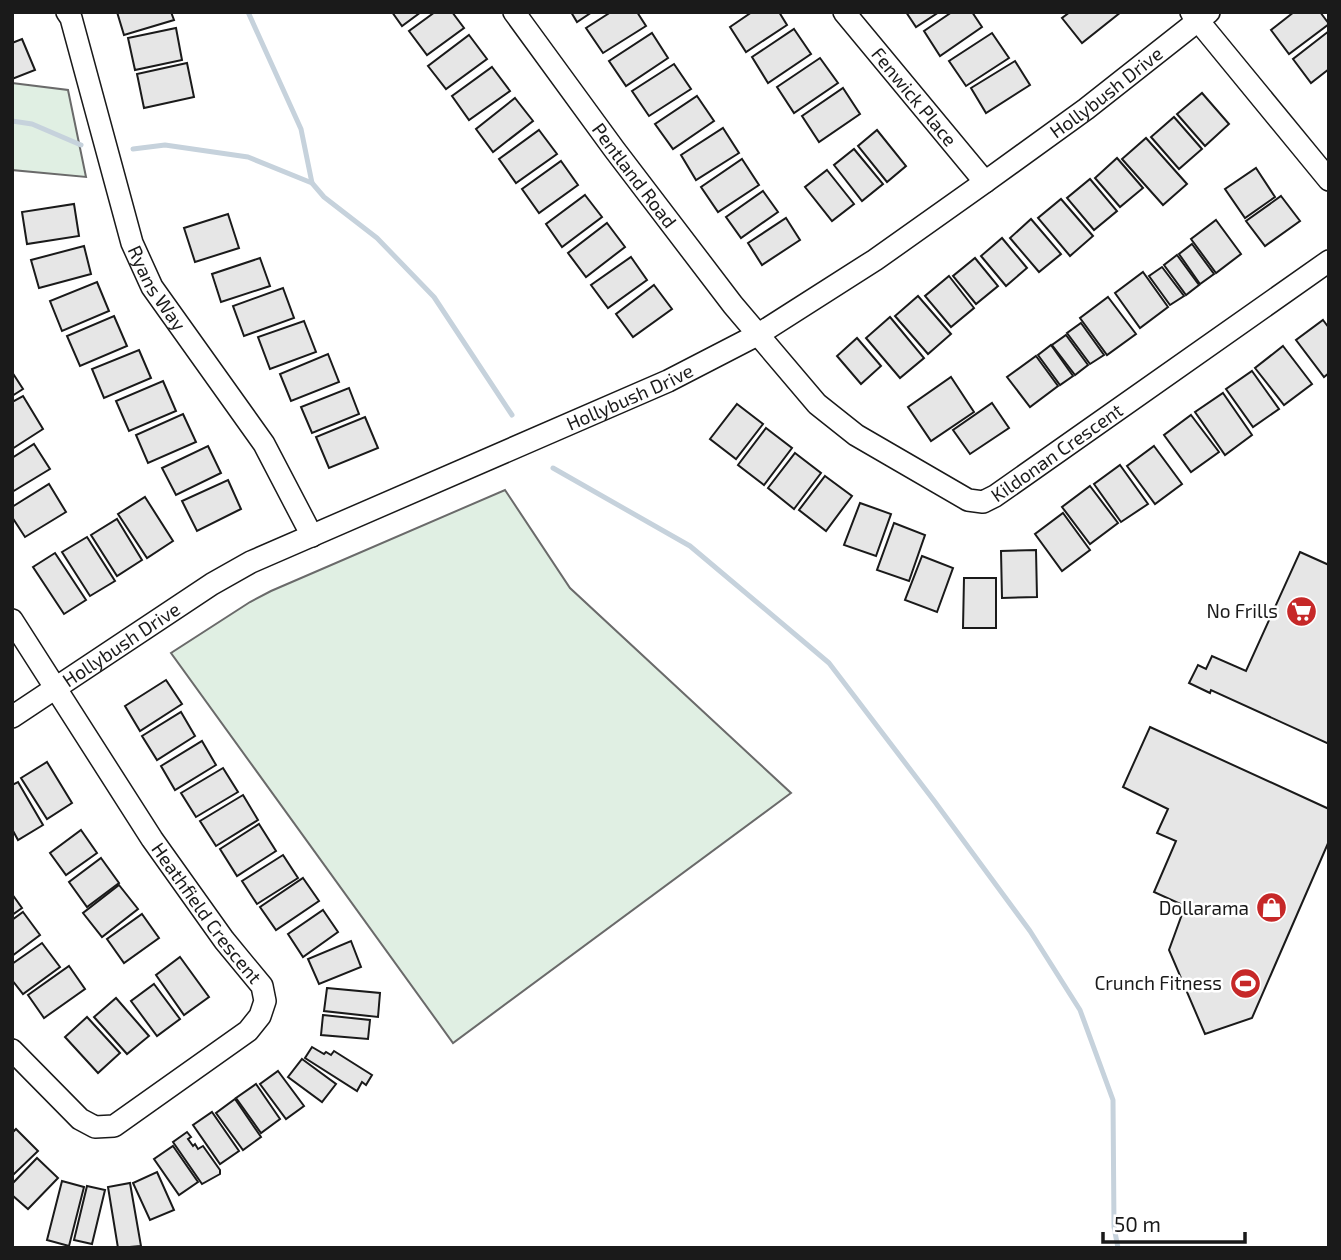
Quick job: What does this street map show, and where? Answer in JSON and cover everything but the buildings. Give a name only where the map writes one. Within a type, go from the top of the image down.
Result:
[{"type":"street","name":"Ryans Way","points":[[66,12],[71,18],[132,243],[152,287],[264,443],[312,536]]},
{"type":"street","name":"Pentland Road","points":[[514,12],[614,149],[759,334]]},
{"type":"street","name":"Fenwick Place","points":[[844,12],[985,182]]},
{"type":"street","name":"Hollybush Drive","points":[[12,717],[212,584],[251,562],[668,381],[759,334],[875,260],[1086,109],[1200,15]]},
{"type":"street","points":[[1200,15],[1329,180]]},
{"type":"street","name":"Kildonan Crescent","points":[[759,334],[817,404],[836,421],[953,492],[968,500],[983,502],[1329,261]]},
{"type":"street","name":"Heathfield Crescent","points":[[12,620],[152,839],[224,940],[262,986],[265,1001],[260,1016],[248,1031],[114,1126],[95,1127],[80,1119],[12,1051]]},
{"type":"green space","points":[[12,83],[68,90],[86,177],[12,170]]},
{"type":"green space","points":[[505,490],[570,588],[791,793],[453,1043],[171,653],[271,591]]},
{"type":"waterway","points":[[248,12],[301,129],[312,183]]},
{"type":"waterway","points":[[12,121],[32,124],[81,145]]},
{"type":"waterway","points":[[133,149],[165,145],[248,157],[312,183],[324,197],[377,238],[434,297],[512,415]]},
{"type":"waterway","points":[[553,468],[690,546],[829,663],[1030,931],[1080,1010],[1113,1100],[1114,1227],[1118,1248]]},
{"type":"place","name":"No Frills","points":[[1301,611]]},
{"type":"place","name":"Dollarama","points":[[1272,908]]},
{"type":"place","name":"Crunch Fitness","points":[[1245,983]]}]
